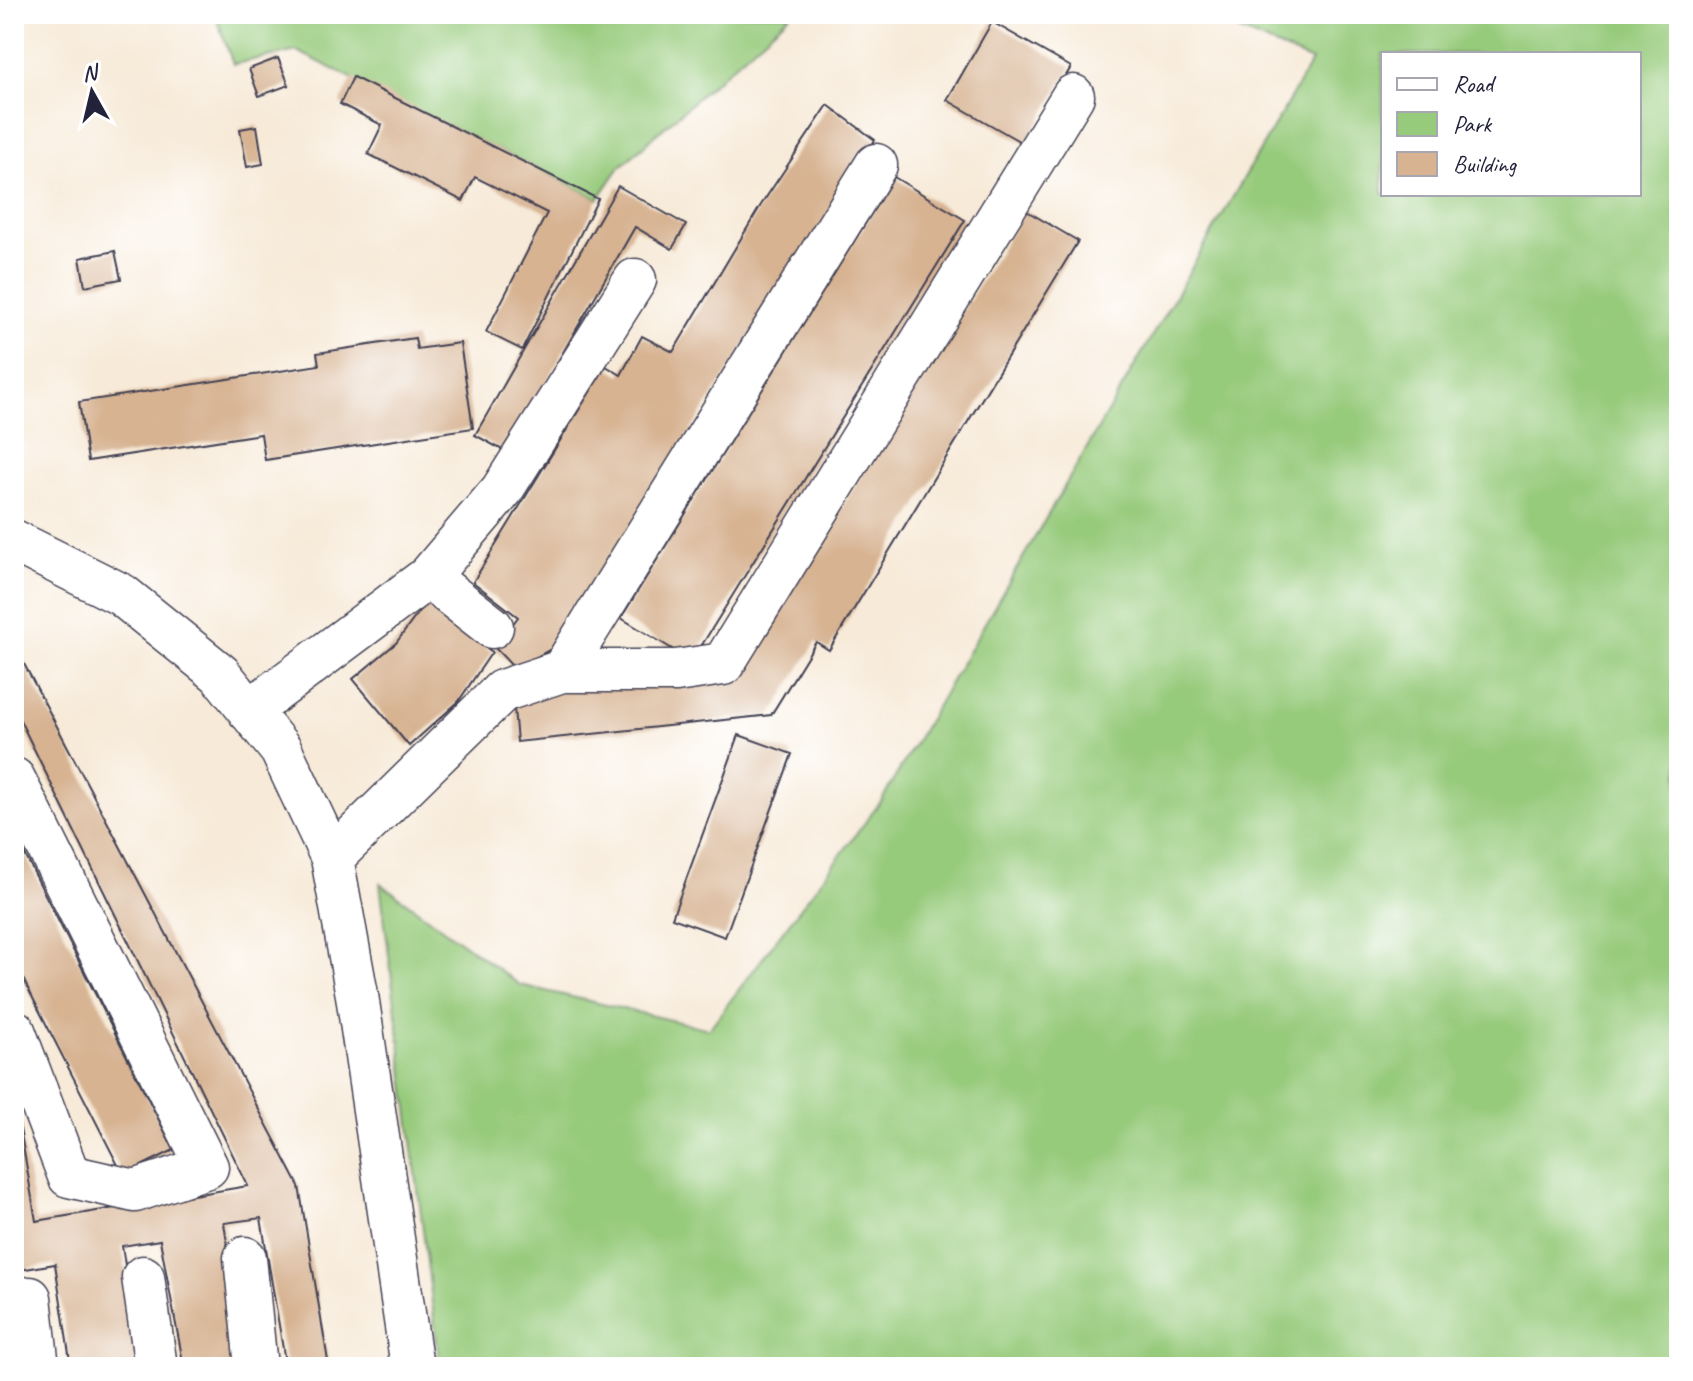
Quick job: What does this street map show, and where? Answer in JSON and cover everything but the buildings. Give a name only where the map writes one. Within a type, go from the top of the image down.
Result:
[{"type":"street","points":[[332,858],[502,691],[562,671],[676,671],[723,664],[1073,96]]},
{"type":"street","points":[[562,671],[876,165]]},
{"type":"street","points":[[249,711],[428,577],[502,490],[635,280]]},
{"type":"street","points":[[14,541],[122,595],[220,674],[281,750],[332,858],[357,995],[412,1367]]},
{"type":"street","points":[[428,577],[492,627]]},
{"type":"street","points":[[14,779],[207,1167],[135,1191],[69,1176],[14,1031]]},
{"type":"street","points":[[245,1258],[256,1367]]},
{"type":"street","points":[[143,1277],[156,1367]]},
{"type":"street","points":[[30,1298],[38,1367]]},
{"type":"green space","points":[[215,14],[791,14],[620,167],[598,199],[297,51],[233,64]]},
{"type":"green space","points":[[1200,14],[1679,14],[1679,1367],[440,1367],[380,883],[520,985],[709,1029],[882,800],[1312,61]]}]
